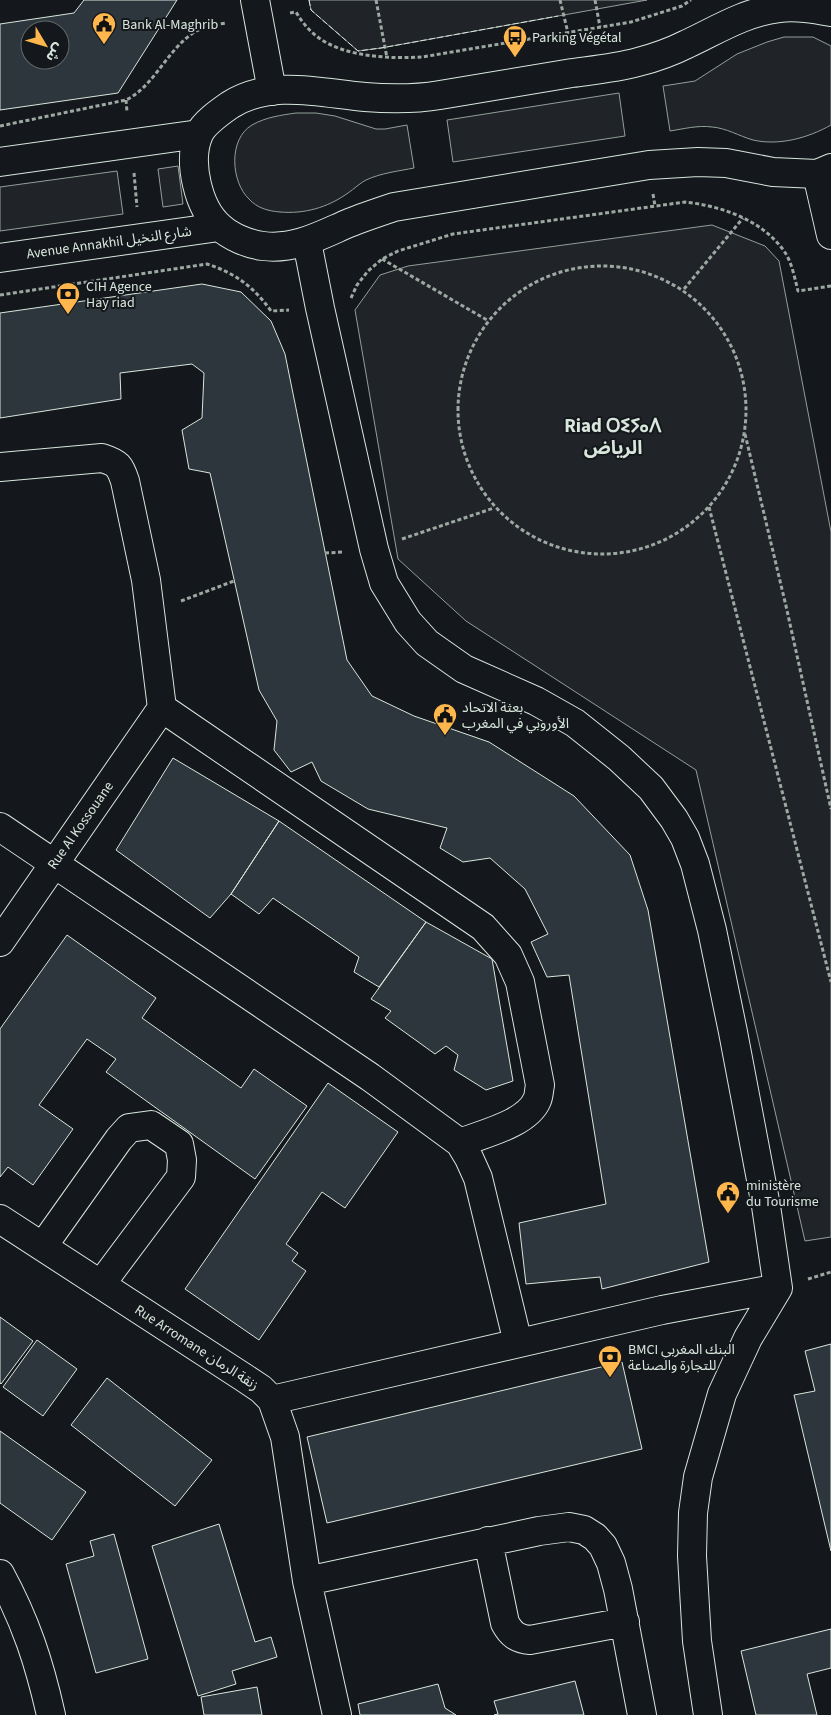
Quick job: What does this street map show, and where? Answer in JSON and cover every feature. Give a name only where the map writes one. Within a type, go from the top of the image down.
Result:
[{"type":"street","points":[[831,12],[779,4],[739,18],[686,44],[636,62],[438,95],[399,98],[365,97],[305,89],[272,91],[250,96],[231,104],[213,118],[199,134],[194,158],[196,183],[204,206],[219,227],[232,236],[263,246],[280,246],[307,242],[363,217],[394,207],[650,165],[698,162],[717,162],[773,172],[824,171],[831,235]]},
{"type":"street","points":[[256,10],[272,91]]},
{"type":"street","points":[[0,162],[199,134]]},
{"type":"street","name":"Avenue Annakhil شارع النخيل","points":[[0,258],[219,227]]},
{"type":"street","points":[[307,242],[374,548],[384,583],[408,622],[427,643],[464,668],[536,701],[575,722],[619,758],[651,788],[674,819],[685,838],[695,864],[712,930],[764,1196],[778,1288],[748,1338],[722,1394],[698,1477],[693,1513],[692,1556],[697,1641],[708,1715]]},
{"type":"street","points":[[0,467],[102,458],[114,462],[121,468],[146,580],[162,708],[483,927],[508,955],[520,982],[540,1085],[537,1101],[525,1115],[511,1124],[460,1142]]},
{"type":"street","name":"Rue Al Kossouane","points":[[0,942],[162,708]]},
{"type":"street","points":[[0,827],[362,1072],[460,1142],[478,1178],[518,1343]]},
{"type":"street","points":[[43,1246],[119,1139],[129,1128],[151,1125],[180,1144],[182,1160],[181,1177],[101,1284]]},
{"type":"street","name":"Rue Arromane زنقة الرمان","points":[[0,1219],[243,1376],[272,1400],[285,1437],[307,1580],[337,1715]]},
{"type":"street","points":[[272,1400],[662,1310],[778,1288]]},
{"type":"street","points":[[307,1580],[488,1541],[569,1527],[584,1530],[595,1537],[603,1546],[611,1563],[625,1622],[642,1715]]},
{"type":"street","points":[[488,1541],[505,1622],[510,1632],[520,1639],[530,1640],[625,1622]]},
{"type":"street","points":[[0,1574],[17,1606],[32,1643],[51,1715]]},
{"type":"path","points":[[376,0],[387,58]]},
{"type":"path","points":[[560,0],[568,33]]},
{"type":"path","points":[[595,0],[600,27]]},
{"type":"path","points":[[0,126],[126,100],[137,95],[149,83],[172,53],[196,32],[208,26],[256,10],[296,12],[305,26],[319,39],[338,48],[387,58],[422,58],[631,22],[682,6],[691,0]]},
{"type":"path","points":[[126,100],[141,237]]},
{"type":"path","points":[[0,295],[207,264],[224,269],[239,277],[262,298],[271,312],[320,308],[349,303],[357,285],[368,271],[382,259],[398,251],[453,234],[685,202],[725,209],[759,228],[774,240],[786,254],[798,290],[831,286]]},
{"type":"path","points":[[684,289],[743,218]]},
{"type":"path","points":[[382,259],[487,320]]},
{"type":"path","points":[[745,434],[732,473],[709,507],[677,533],[639,550],[598,555],[557,548],[520,530],[494,508],[469,467],[458,427],[459,386],[472,346],[487,320],[527,286],[565,270],[606,264],[646,271],[684,289],[714,317],[735,352],[746,392],[745,434],[786,606],[831,809]]},
{"type":"path","points":[[709,507],[831,982]]},
{"type":"path","points":[[325,553],[374,548],[494,508]]},
{"type":"path","points":[[150,613],[234,581]]},
{"type":"shaded area","points":[[309,0],[647,0],[358,51],[311,10]]},
{"type":"shaded area","points":[[784,37],[813,37],[831,46],[831,125],[813,134],[793,140],[773,142],[753,140],[727,130],[712,127],[696,127],[670,131],[663,86],[695,81],[737,54]]},
{"type":"shaded area","points":[[619,93],[625,136],[453,162],[447,120]]},
{"type":"shaded area","points":[[296,113],[316,113],[335,116],[376,129],[407,125],[414,168],[390,172],[364,181],[332,203],[315,209],[298,212],[280,212],[259,207],[243,192],[238,182],[235,161],[239,140],[244,132],[257,122]]},
{"type":"shaded area","points":[[178,166],[183,204],[163,207],[158,169]]},
{"type":"shaded area","points":[[117,171],[123,214],[0,231],[0,187]]},
{"type":"shaded area","points":[[712,225],[765,246],[779,261],[831,532],[831,1237],[805,1241],[696,770],[466,621],[398,559],[355,310],[380,275],[408,266]]},
{"type":"building","name":"Bank Al-Maghrib","points":[[84,0],[177,0],[118,93],[0,110],[0,24],[20,21],[20,70],[70,70],[70,20],[27,20],[74,13]]},
{"type":"building","points":[[202,284],[241,292],[271,321],[285,354],[347,660],[372,696],[414,716],[489,742],[574,796],[630,855],[648,910],[709,1262],[602,1289],[600,1277],[526,1284],[519,1223],[606,1204],[569,975],[547,977],[531,942],[548,934],[525,889],[490,858],[463,862],[440,848],[447,828],[368,809],[321,781],[312,762],[291,772],[274,750],[277,721],[259,690],[210,473],[189,469],[182,430],[202,418],[204,373],[192,364],[120,373],[121,399],[0,418],[0,313]]},
{"type":"building","points":[[173,758],[279,821],[231,894],[210,918],[116,850]]},
{"type":"building","points":[[279,821],[426,922],[379,987],[354,972],[359,957],[273,898],[259,914],[231,894]]},
{"type":"building","points":[[426,922],[492,959],[513,1081],[486,1090],[454,1070],[458,1055],[446,1046],[435,1054],[385,1018],[391,1011],[371,999]]},
{"type":"building","points":[[67,935],[156,998],[142,1018],[241,1088],[254,1069],[307,1106],[255,1179],[106,1072],[116,1059],[87,1039],[39,1105],[73,1129],[33,1185],[8,1167],[0,1177],[0,1029]]},
{"type":"building","points":[[328,1083],[398,1132],[345,1208],[322,1192],[286,1244],[298,1253],[292,1261],[306,1271],[259,1340],[185,1289]]},
{"type":"building","points":[[0,1317],[33,1341],[1,1384],[0,1383]]},
{"type":"building","points":[[37,1340],[77,1369],[43,1416],[3,1387]]},
{"type":"building","points":[[831,1344],[831,1551],[794,1395],[815,1391],[805,1351]]},
{"type":"building","points":[[622,1362],[642,1449],[327,1523],[307,1437]]},
{"type":"building","points":[[107,1378],[212,1460],[175,1506],[71,1425]]},
{"type":"building","points":[[0,1431],[86,1492],[52,1540],[0,1503]]},
{"type":"building","points":[[219,1524],[255,1642],[271,1637],[277,1657],[232,1671],[236,1684],[198,1696],[152,1546]]},
{"type":"building","points":[[114,1534],[148,1659],[96,1673],[66,1564],[94,1556],[90,1541]]},
{"type":"building","points":[[831,1629],[831,1668],[807,1674],[817,1715],[756,1715],[741,1651]]},
{"type":"building","points":[[575,1681],[584,1715],[494,1715],[498,1714],[494,1701]]},
{"type":"building","points":[[438,1684],[445,1708],[456,1715],[360,1715],[358,1704]]},
{"type":"building","points":[[257,1687],[262,1715],[204,1715],[201,1697]]},
{"type":"fence","points":[[309,0],[311,10],[358,51],[558,16]]},
{"type":"place","name":"Bank Al-Maghrib","points":[[104,45]]},
{"type":"place","name":"Parking Végétal","points":[[515,58]]},
{"type":"place","name":"CIH Agence Hay riad","points":[[68,315]]},
{"type":"place","name":"بعثة الاتحاد الأوروبي في المغرب","points":[[445,736]]},
{"type":"place","name":"ministère du Tourisme","points":[[728,1214]]},
{"type":"place","name":"BMCI البنك المغربي للتجارة والصناعة","points":[[610,1378]]},
{"type":"district","name":"Riad ⵔⵉⵢⴰⴷ الرياض","points":[[613,436]]}]
